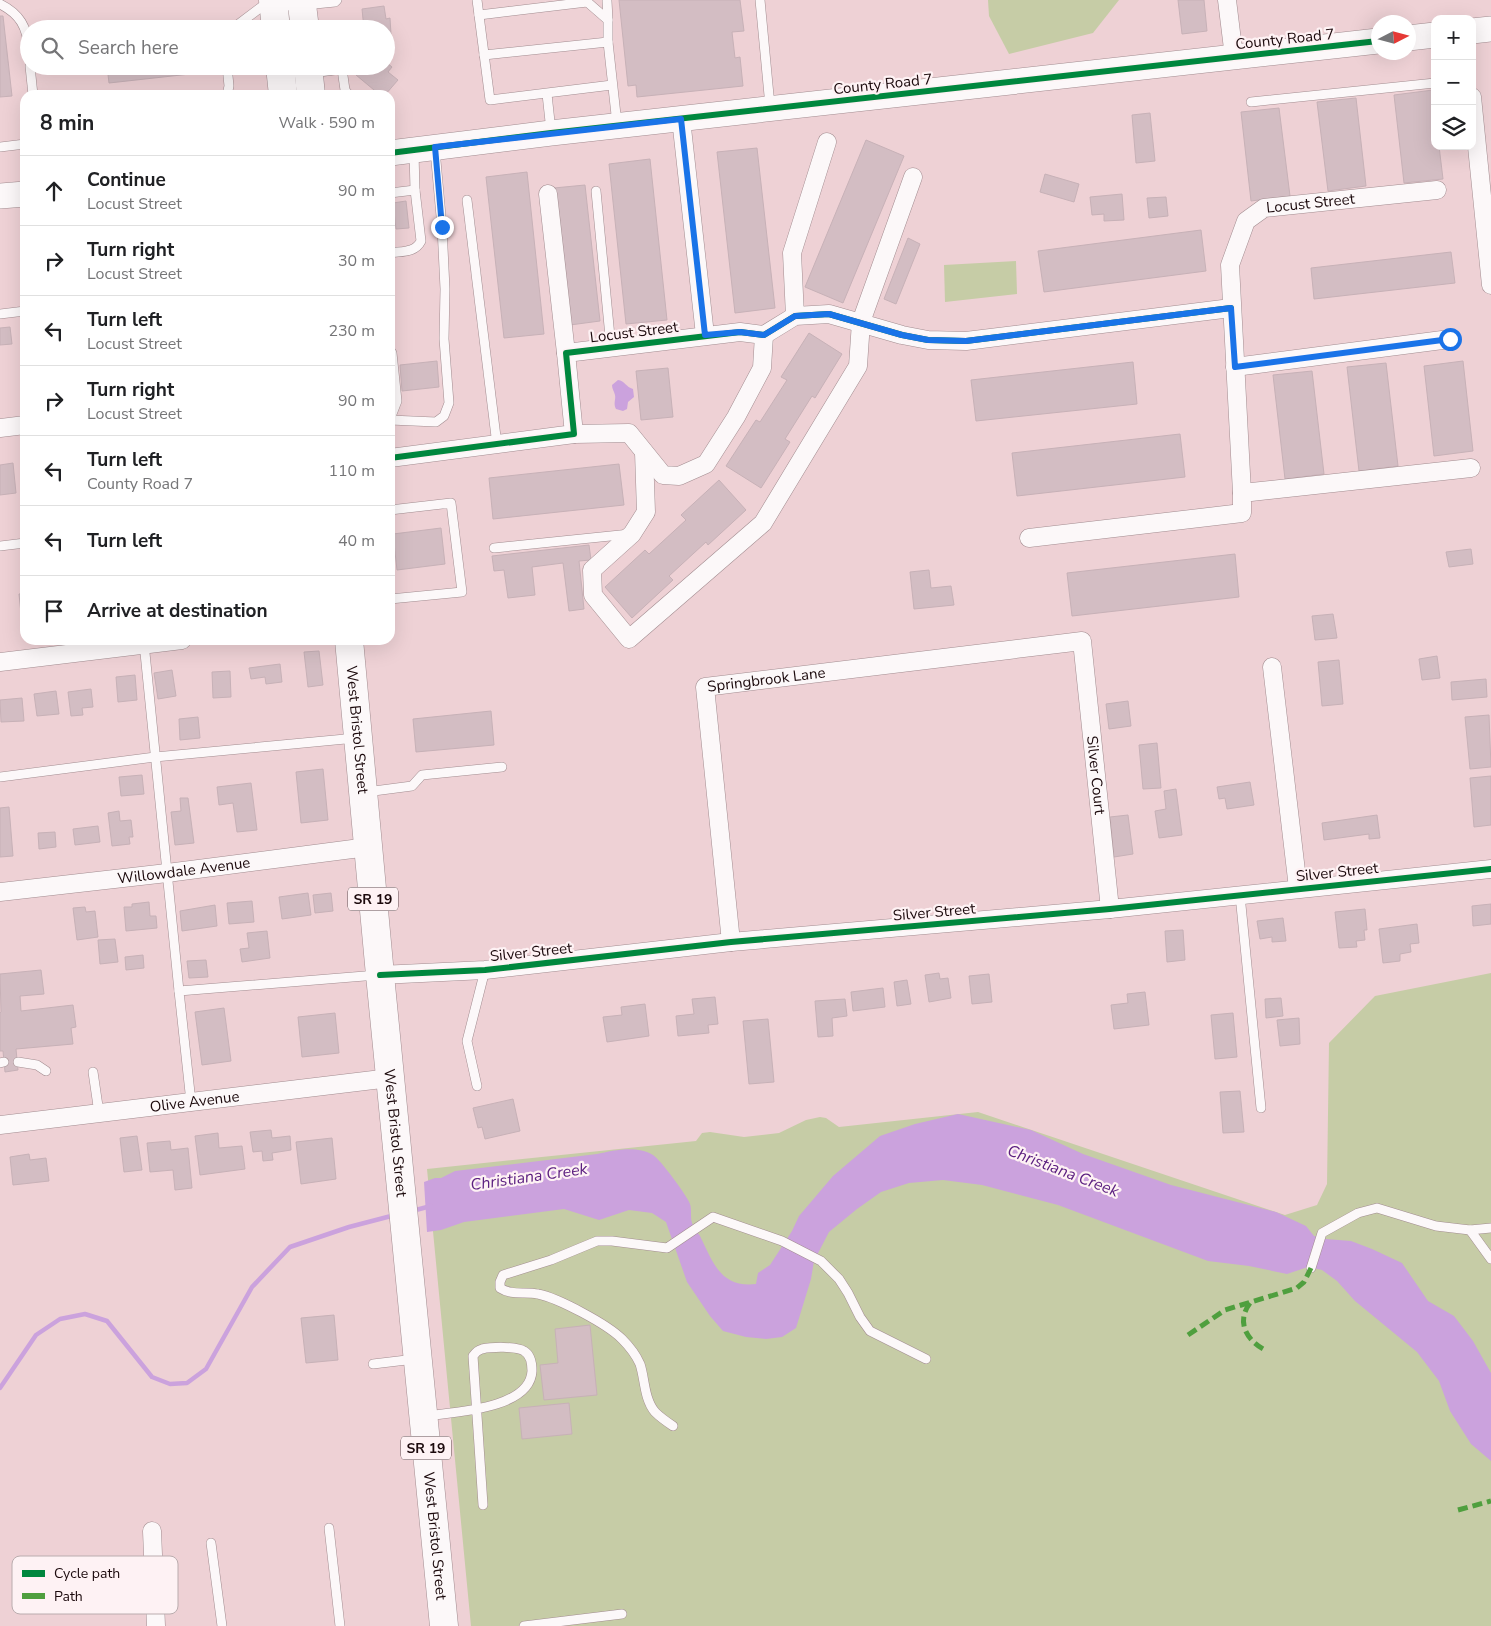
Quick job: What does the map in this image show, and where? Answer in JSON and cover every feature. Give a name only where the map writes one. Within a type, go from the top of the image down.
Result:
[{"type":"main road","points":[[271,0],[274,20]]},
{"type":"main road","points":[[281,75],[282,90]]},
{"type":"main road","name":"West Bristol Street","points":[[349,645],[444,1626]]},
{"type":"street","points":[[1227,0],[1234,58]]},
{"type":"street","points":[[1476,31],[1491,29]]},
{"type":"street","points":[[1416,37],[1431,35]]},
{"type":"street","name":"County Road 7","points":[[395,152],[551,133],[1371,42]]},
{"type":"street","points":[[1473,105],[1491,285]]},
{"type":"street","points":[[681,119],[705,335]]},
{"type":"street","points":[[795,316],[792,253],[827,142]]},
{"type":"street","points":[[644,452],[646,512],[632,534],[592,570],[593,595],[629,639],[764,523],[858,366],[861,322],[913,177]]},
{"type":"street","name":"Locust Street","points":[[1029,538],[1242,513],[1230,265],[1246,221],[1264,208],[1437,190]]},
{"type":"street","points":[[0,196],[20,194]]},
{"type":"street","points":[[548,194],[574,434]]},
{"type":"street","points":[[395,457],[574,434],[629,433],[663,476],[679,476],[706,464],[736,417],[762,368],[764,335],[795,316],[829,314],[902,335],[928,340],[966,341],[1231,308]]},
{"type":"street","name":"Locust Street","points":[[566,353],[705,335],[740,332],[764,335]]},
{"type":"street","points":[[1235,367],[1450,339]]},
{"type":"street","points":[[0,428],[20,426]]},
{"type":"street","points":[[1242,493],[1471,468]]},
{"type":"street","name":"Silver Court","points":[[1082,641],[1110,909]]},
{"type":"street","name":"Springbrook Lane","points":[[731,942],[705,687],[1082,641]]},
{"type":"street","points":[[0,662],[122,645]]},
{"type":"street","points":[[1272,667],[1298,888]]},
{"type":"street","name":"Willowdale Avenue","points":[[0,892],[368,847]]},
{"type":"street","name":"Silver Street","points":[[380,975],[485,970],[731,942],[1110,909],[1491,869]]},
{"type":"street","name":"Olive Avenue","points":[[0,1125],[390,1078]]},
{"type":"street","points":[[152,1531],[153,1556]]},
{"type":"lane","points":[[245,20],[271,0]]},
{"type":"lane","points":[[303,16],[336,2],[336,0]]},
{"type":"lane","points":[[477,0],[490,100],[612,85]]},
{"type":"lane","points":[[760,0],[770,109]]},
{"type":"lane","points":[[480,15],[586,1],[608,20]]},
{"type":"lane","points":[[607,1],[608,42],[617,126]]},
{"type":"lane","points":[[0,4],[12,10],[20,20]]},
{"type":"lane","points":[[303,16],[321,20]]},
{"type":"lane","points":[[484,55],[608,42]]},
{"type":"lane","points":[[31,75],[32,90]]},
{"type":"lane","points":[[228,75],[228,90]]},
{"type":"lane","points":[[343,75],[344,90]]},
{"type":"lane","points":[[1251,102],[1431,83]]},
{"type":"lane","points":[[547,94],[551,133]]},
{"type":"lane","points":[[0,148],[20,145]]},
{"type":"lane","points":[[395,252],[418,247],[421,241],[415,190],[425,149]]},
{"type":"lane","points":[[395,419],[436,422],[444,416],[449,403],[444,339],[445,289],[442,227],[425,149]]},
{"type":"lane","points":[[395,192],[415,190]]},
{"type":"lane","points":[[596,192],[611,347]]},
{"type":"lane","points":[[467,200],[497,444]]},
{"type":"lane","points":[[0,314],[20,312]]},
{"type":"lane","points":[[395,382],[397,401],[395,406]]},
{"type":"lane","points":[[395,509],[451,503],[462,592],[395,599]]},
{"type":"lane","points":[[494,548],[632,534]]},
{"type":"lane","points":[[0,546],[20,544]]},
{"type":"lane","points":[[144,645],[190,1102]]},
{"type":"lane","points":[[0,777],[155,757],[358,737]]},
{"type":"lane","points":[[363,792],[412,786],[422,775],[502,767]]},
{"type":"lane","points":[[1240,895],[1261,1108]]},
{"type":"lane","points":[[477,1086],[467,1041],[485,970]]},
{"type":"lane","points":[[179,991],[380,975]]},
{"type":"lane","points":[[18,1062],[37,1065],[46,1071]]},
{"type":"lane","points":[[93,1072],[99,1113]]},
{"type":"lane","points":[[1311,1268],[1322,1233],[1358,1213],[1377,1208],[1436,1226],[1470,1230],[1491,1228]]},
{"type":"lane","points":[[673,1426],[654,1411],[647,1395],[639,1363],[632,1350],[621,1338],[606,1327],[564,1304],[536,1293],[506,1292],[500,1288],[503,1274],[551,1260],[597,1241],[667,1248],[713,1217],[782,1241],[821,1262],[839,1279],[870,1331],[926,1359]]},
{"type":"lane","points":[[1470,1230],[1491,1260]]},
{"type":"lane","points":[[423,1416],[476,1410],[501,1402],[520,1392],[531,1380],[532,1361],[525,1351],[514,1348],[481,1349],[473,1356],[476,1410],[483,1505]]},
{"type":"lane","points":[[373,1364],[418,1359]]},
{"type":"lane","points":[[329,1528],[340,1626]]},
{"type":"lane","points":[[211,1543],[222,1626]]},
{"type":"lane","points":[[524,1626],[622,1614]]},
{"type":"green space","points":[[988,0],[1119,0],[1093,33],[1009,54],[989,16]]},
{"type":"green space","points":[[1016,261],[1017,294],[945,302],[944,265]]},
{"type":"green space","points":[[1491,973],[1491,1626],[471,1626],[427,1169],[696,1141],[702,1133],[710,1132],[744,1137],[779,1133],[806,1120],[820,1117],[826,1118],[839,1127],[978,1112],[1285,1215],[1317,1205],[1327,1184],[1329,1043],[1375,996]]},
{"type":"water","points":[[618,380],[633,389],[634,397],[628,402],[627,409],[623,411],[616,409],[615,395],[612,388],[612,385]]},
{"type":"water","points":[[958,1114],[1031,1130],[1083,1154],[1171,1185],[1276,1212],[1306,1226],[1314,1236],[1351,1241],[1402,1263],[1428,1301],[1454,1316],[1473,1341],[1491,1373],[1491,1461],[1471,1444],[1450,1411],[1439,1381],[1417,1352],[1355,1301],[1337,1281],[1322,1270],[1308,1267],[1287,1274],[1249,1266],[1208,1261],[1058,1205],[982,1185],[943,1180],[909,1183],[881,1192],[857,1209],[829,1232],[814,1261],[811,1279],[796,1328],[782,1337],[766,1339],[746,1337],[723,1331],[710,1316],[687,1282],[666,1222],[652,1213],[629,1210],[599,1220],[564,1209],[464,1222],[441,1230],[427,1232],[424,1182],[441,1178],[455,1171],[618,1150],[640,1150],[657,1158],[684,1194],[690,1204],[691,1221],[719,1271],[734,1282],[756,1284],[758,1273],[770,1265],[792,1231],[799,1216],[833,1176],[880,1136],[915,1124]]},
{"type":"building","points":[[619,0],[740,0],[744,31],[732,32],[735,58],[740,57],[743,86],[637,97],[636,85],[628,86]]},
{"type":"building","points":[[1178,0],[1204,0],[1207,31],[1182,34]]},
{"type":"building","points":[[384,6],[386,19],[390,18],[390,20],[363,20],[362,9]]},
{"type":"building","points":[[0,16],[3,16],[12,96],[0,97]]},
{"type":"building","points":[[108,75],[181,75],[109,83]]},
{"type":"building","points":[[356,75],[392,75],[398,80],[389,90],[374,90]]},
{"type":"building","points":[[1431,90],[1431,150],[1439,150],[1443,179],[1404,183],[1394,95]]},
{"type":"building","points":[[1356,98],[1366,186],[1328,191],[1317,102]]},
{"type":"building","points":[[1279,108],[1290,196],[1251,201],[1241,112]]},
{"type":"building","points":[[1150,113],[1155,161],[1136,163],[1132,115]]},
{"type":"building","points":[[866,140],[904,156],[843,303],[805,287]]},
{"type":"building","points":[[757,148],[775,308],[735,313],[717,152]]},
{"type":"building","points":[[650,159],[667,320],[626,324],[609,164]]},
{"type":"building","points":[[527,172],[544,334],[504,338],[486,177]]},
{"type":"building","points":[[1045,174],[1079,184],[1074,202],[1040,192]]},
{"type":"building","points":[[585,185],[600,321],[570,325],[554,188]]},
{"type":"building","points":[[1122,194],[1124,220],[1104,221],[1104,214],[1092,215],[1090,197]]},
{"type":"building","points":[[1166,197],[1168,216],[1149,218],[1147,198]]},
{"type":"building","points":[[406,201],[409,228],[396,229],[395,203]]},
{"type":"building","points":[[1201,230],[1206,271],[1044,292],[1038,251]]},
{"type":"building","points":[[908,238],[920,244],[896,304],[884,299]]},
{"type":"building","points":[[1451,252],[1455,283],[1314,299],[1311,268]]},
{"type":"building","points":[[10,327],[12,344],[0,345],[0,328]]},
{"type":"building","points":[[809,333],[842,354],[815,398],[812,396],[785,439],[790,442],[761,488],[726,466],[756,420],[760,422],[787,380],[781,377]]},
{"type":"building","points":[[437,361],[439,387],[402,391],[400,365]]},
{"type":"building","points":[[1463,361],[1473,451],[1434,456],[1424,366]]},
{"type":"building","points":[[1133,362],[1137,404],[976,421],[971,380]]},
{"type":"building","points":[[1386,363],[1398,466],[1359,471],[1347,367]]},
{"type":"building","points":[[668,368],[673,417],[641,420],[636,371]]},
{"type":"building","points":[[1312,371],[1324,474],[1285,479],[1273,375]]},
{"type":"building","points":[[1180,434],[1185,477],[1017,496],[1012,453]]},
{"type":"building","points":[[13,463],[16,493],[0,495],[0,465]]},
{"type":"building","points":[[619,464],[624,505],[493,519],[489,478]]},
{"type":"building","points":[[719,480],[746,510],[708,545],[706,542],[669,576],[673,580],[632,618],[605,587],[645,550],[649,554],[686,520],[681,515]]},
{"type":"building","points":[[441,528],[445,564],[397,570],[395,534]]},
{"type":"building","points":[[589,545],[591,560],[579,561],[584,609],[569,611],[563,563],[532,567],[535,595],[508,598],[504,570],[494,571],[492,556]]},
{"type":"building","points":[[1471,549],[1473,564],[1449,567],[1446,552]]},
{"type":"building","points":[[1235,554],[1239,597],[1072,616],[1067,573]]},
{"type":"building","points":[[929,570],[931,588],[951,586],[954,605],[914,609],[910,572]]},
{"type":"building","points":[[1333,614],[1337,638],[1315,640],[1312,616]]},
{"type":"building","points":[[319,651],[323,685],[308,687],[304,652]]},
{"type":"building","points":[[1437,656],[1440,678],[1422,680],[1419,659]]},
{"type":"building","points":[[1339,660],[1343,704],[1322,706],[1318,662]]},
{"type":"building","points":[[280,664],[282,682],[266,684],[265,677],[251,679],[249,668]]},
{"type":"building","points":[[172,670],[176,696],[158,699],[154,673]]},
{"type":"building","points":[[230,671],[231,697],[213,698],[212,672]]},
{"type":"building","points":[[135,675],[137,700],[118,702],[116,677]]},
{"type":"building","points":[[1486,679],[1487,697],[1452,700],[1451,682]]},
{"type":"building","points":[[91,689],[93,707],[82,708],[83,715],[71,716],[68,692]]},
{"type":"building","points":[[56,691],[59,714],[37,716],[34,694]]},
{"type":"building","points":[[22,698],[24,721],[1,722],[0,700]]},
{"type":"building","points":[[1128,701],[1131,726],[1109,729],[1106,704]]},
{"type":"building","points":[[491,711],[494,745],[416,752],[413,719]]},
{"type":"building","points":[[1489,715],[1491,767],[1470,769],[1465,717]]},
{"type":"building","points":[[198,717],[200,738],[180,740],[179,719]]},
{"type":"building","points":[[1157,743],[1161,788],[1143,789],[1139,745]]},
{"type":"building","points":[[323,769],[328,820],[301,823],[296,772]]},
{"type":"building","points":[[142,775],[144,794],[121,796],[119,777]]},
{"type":"building","points":[[1491,776],[1491,825],[1474,827],[1470,778]]},
{"type":"building","points":[[1250,782],[1254,805],[1227,809],[1225,798],[1219,799],[1217,787]]},
{"type":"building","points":[[251,783],[257,830],[237,832],[233,803],[219,805],[217,787]]},
{"type":"building","points":[[1176,789],[1182,835],[1159,838],[1155,811],[1166,809],[1164,791]]},
{"type":"building","points":[[180,798],[188,798],[194,843],[175,845],[171,812],[181,811]]},
{"type":"building","points":[[9,807],[13,856],[0,857],[0,808]]},
{"type":"building","points":[[119,811],[120,821],[131,820],[133,837],[129,837],[130,844],[112,846],[108,813]]},
{"type":"building","points":[[1128,815],[1133,854],[1114,857],[1110,817]]},
{"type":"building","points":[[1377,815],[1380,838],[1369,839],[1369,834],[1324,840],[1322,823]]},
{"type":"building","points":[[98,826],[100,842],[75,845],[73,829]]},
{"type":"building","points":[[55,832],[56,847],[39,849],[38,833]]},
{"type":"building","points":[[308,893],[311,915],[282,919],[279,897]]},
{"type":"building","points":[[331,893],[333,911],[315,913],[313,895]]},
{"type":"building","points":[[252,901],[254,922],[229,924],[227,903]]},
{"type":"building","points":[[149,902],[150,916],[156,916],[157,928],[126,931],[124,907],[132,907],[132,904]]},
{"type":"building","points":[[1491,904],[1491,924],[1473,926],[1472,906]]},
{"type":"building","points":[[215,905],[217,926],[182,931],[180,911]]},
{"type":"building","points":[[85,907],[86,912],[95,911],[98,937],[77,940],[73,908]]},
{"type":"building","points":[[1365,909],[1367,930],[1364,930],[1365,940],[1356,941],[1357,947],[1339,948],[1335,912]]},
{"type":"building","points":[[1283,918],[1286,941],[1272,942],[1272,937],[1260,939],[1257,921]]},
{"type":"building","points":[[1417,924],[1419,943],[1410,944],[1411,952],[1400,954],[1400,961],[1383,963],[1379,929]]},
{"type":"building","points":[[1183,930],[1185,960],[1167,962],[1165,931]]},
{"type":"building","points":[[267,931],[270,958],[242,962],[240,949],[249,948],[247,933]]},
{"type":"building","points":[[115,939],[118,962],[100,964],[98,940]]},
{"type":"building","points":[[143,955],[144,968],[126,970],[125,957]]},
{"type":"building","points":[[206,960],[208,977],[189,978],[187,961]]},
{"type":"building","points":[[41,970],[44,994],[20,996],[21,1011],[73,1005],[76,1027],[71,1028],[73,1044],[16,1049],[18,1070],[5,1072],[3,1051],[0,1051],[0,974]]},
{"type":"building","points":[[939,973],[940,979],[948,978],[951,998],[929,1002],[925,975]]},
{"type":"building","points":[[989,974],[992,1002],[972,1004],[969,976]]},
{"type":"building","points":[[907,980],[911,1004],[897,1006],[894,982]]},
{"type":"building","points":[[883,988],[885,1007],[853,1011],[851,992]]},
{"type":"building","points":[[1145,992],[1149,1025],[1114,1029],[1111,1005],[1128,1003],[1127,994]]},
{"type":"building","points":[[715,997],[718,1024],[708,1025],[709,1033],[678,1036],[676,1016],[694,1014],[692,999]]},
{"type":"building","points":[[1281,998],[1283,1016],[1266,1018],[1265,999]]},
{"type":"building","points":[[845,999],[847,1016],[832,1018],[833,1036],[818,1037],[815,1001]]},
{"type":"building","points":[[645,1004],[649,1036],[607,1042],[603,1017],[622,1015],[621,1007]]},
{"type":"building","points":[[224,1008],[231,1061],[202,1065],[195,1012]]},
{"type":"building","points":[[335,1013],[339,1053],[302,1057],[298,1017]]},
{"type":"building","points":[[1233,1013],[1237,1057],[1215,1059],[1211,1015]]},
{"type":"building","points":[[1299,1018],[1300,1044],[1280,1046],[1277,1020]]},
{"type":"building","points":[[768,1019],[774,1082],[749,1084],[743,1021]]},
{"type":"building","points":[[1240,1091],[1244,1132],[1223,1133],[1220,1092]]},
{"type":"building","points":[[513,1099],[520,1131],[485,1139],[482,1127],[478,1128],[473,1108]]},
{"type":"building","points":[[271,1130],[272,1138],[290,1136],[291,1150],[272,1153],[273,1160],[263,1161],[262,1151],[253,1152],[250,1132]]},
{"type":"building","points":[[218,1133],[219,1148],[242,1146],[245,1169],[200,1175],[195,1136]]},
{"type":"building","points":[[137,1136],[142,1170],[124,1172],[120,1138]]},
{"type":"building","points":[[332,1138],[336,1179],[301,1184],[296,1142]]},
{"type":"building","points":[[170,1141],[171,1150],[188,1148],[192,1188],[175,1190],[173,1170],[150,1172],[147,1143]]},
{"type":"building","points":[[29,1154],[30,1160],[46,1158],[49,1181],[13,1185],[10,1157]]},
{"type":"building","points":[[334,1315],[338,1360],[306,1363],[301,1318]]},
{"type":"building","points":[[590,1325],[597,1395],[544,1400],[540,1365],[558,1363],[555,1329]]},
{"type":"building","points":[[569,1403],[572,1434],[522,1439],[519,1408]]},
{"type":"waterway","name":"Christiana Creek","points":[[412,1211],[431,1206]]},
{"type":"waterway","name":"Christiana Creek","points":[[0,1388],[36,1335],[60,1319],[85,1314],[107,1321],[152,1377],[170,1384],[187,1383],[206,1369],[252,1287],[290,1247],[349,1227],[395,1215]]},
{"type":"marked path","points":[[1188,1335],[1225,1310],[1297,1288],[1304,1282],[1311,1268]]},
{"type":"marked path","points":[[1250,1303],[1244,1318],[1246,1331],[1254,1343],[1267,1351]]},
{"type":"marked path","points":[[1458,1510],[1491,1501]]},
{"type":"cycle path","points":[[395,152],[551,133],[1371,42]]},
{"type":"cycle path","points":[[395,457],[574,434],[566,353],[740,332],[764,335],[795,316],[829,314],[902,335],[928,340],[966,341],[1231,308]]},
{"type":"cycle path","points":[[380,975],[485,970],[731,942],[1110,909],[1491,869]]},
{"type":"route","points":[[442,227],[435,147],[681,119],[705,335],[740,332],[764,335],[795,316],[829,314],[866,323],[902,335],[928,340],[966,341],[1231,308],[1235,367],[1450,339]]}]
